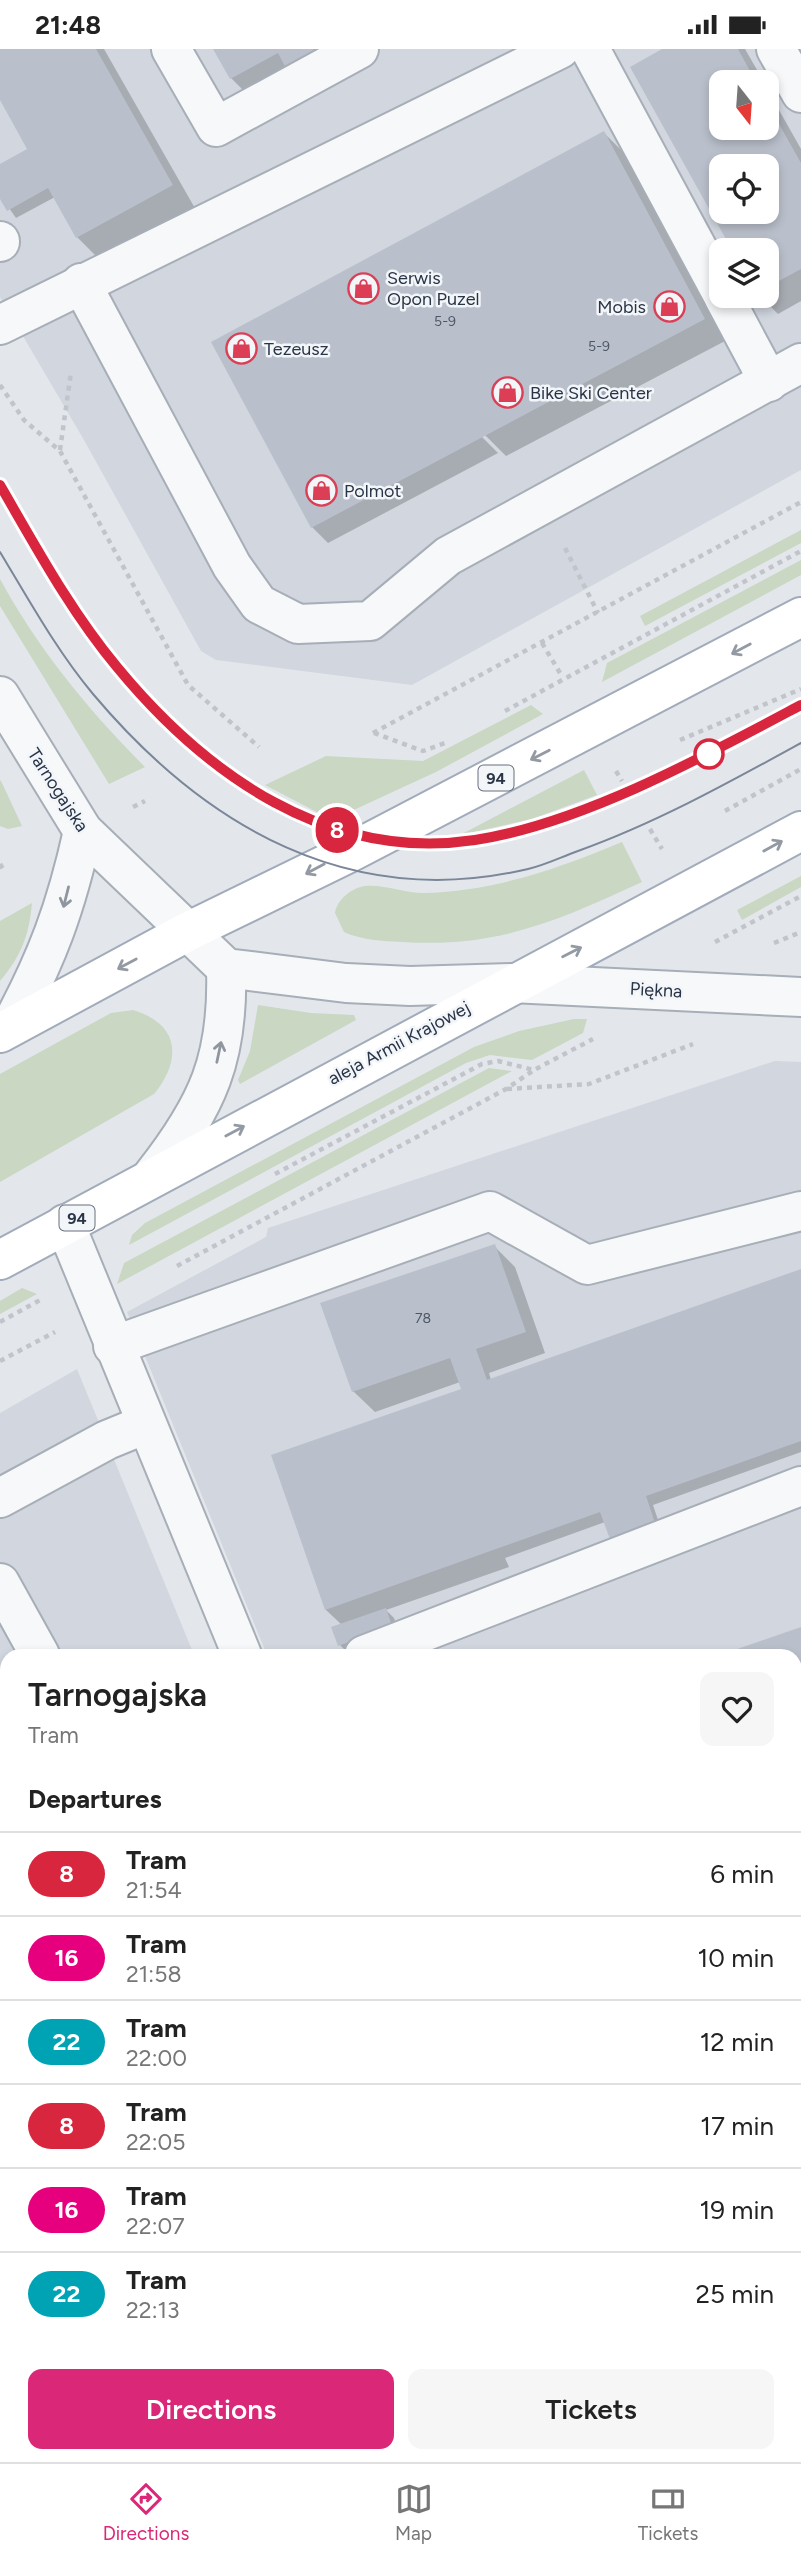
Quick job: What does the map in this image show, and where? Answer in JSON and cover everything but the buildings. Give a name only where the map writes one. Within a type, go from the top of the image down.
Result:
[{"type":"main road","name":"94","points":[[5,1030],[187,932],[353,851],[801,617]]},
{"type":"main road","name":"aleja Armii Krajowej","points":[[0,1260],[511,983],[801,831]]},
{"type":"street","points":[[171,49],[216,127],[359,49]]},
{"type":"street","points":[[0,325],[560,49]]},
{"type":"street","points":[[590,49],[709,270]]},
{"type":"street","points":[[776,49],[801,93]]},
{"type":"street","points":[[81,283],[232,566],[259,604],[298,624],[370,621],[448,556],[785,372],[733,308]]},
{"type":"street","name":"Tarnogajska","points":[[0,696],[83,831],[226,968]]},
{"type":"street","points":[[5,1030],[42,968],[58,929],[83,831]]},
{"type":"street","points":[[153,1175],[205,1100],[218,1059],[227,1010],[226,968]]},
{"type":"street","name":"Piękna","points":[[226,968],[346,983],[410,986],[511,983],[801,997]]},
{"type":"street","points":[[113,1346],[490,1211],[587,1265],[801,1211]]},
{"type":"street","points":[[65,1224],[240,1649]]},
{"type":"street","points":[[0,1498],[107,1440],[146,1424]]},
{"type":"street","points":[[380,1649],[801,1486]]},
{"type":"street","points":[[0,1583],[37,1649]]},
{"type":"path","points":[[60,451],[74,354],[107,332]]},
{"type":"path","points":[[0,385],[24,420],[60,451],[188,685],[259,747]]},
{"type":"path","points":[[452,741],[423,751],[373,733],[801,502]]},
{"type":"path","points":[[543,505],[598,613]]},
{"type":"path","points":[[496,716],[801,551]]},
{"type":"path","points":[[542,643],[560,673]]},
{"type":"path","points":[[670,745],[801,689]]},
{"type":"path","points":[[615,770],[626,765]]},
{"type":"path","points":[[720,814],[801,769]]},
{"type":"path","points":[[133,807],[145,801]]},
{"type":"path","points":[[660,846],[672,840]]},
{"type":"path","points":[[0,864],[5,872]]},
{"type":"path","points":[[705,947],[801,896]]},
{"type":"path","points":[[171,1270],[597,1037]]},
{"type":"path","points":[[506,1089],[589,1084],[700,1041]]},
{"type":"path","points":[[262,1181],[482,1064],[498,1061],[534,1070]]},
{"type":"path","points":[[0,1322],[46,1296]]},
{"type":"path","points":[[0,1361],[99,1308]]},
{"type":"shaded area","points":[[0,49],[801,49],[801,470],[412,685],[216,660],[201,651],[84,440],[0,297]]},
{"type":"shaded area","points":[[775,1061],[801,1062],[801,1649],[265,1649],[127,1312],[266,1237],[268,1228]]},
{"type":"shaded area","points":[[77,1369],[192,1649],[0,1649],[0,1413]]},
{"type":"green space","points":[[801,530],[801,543],[645,626],[640,616]]},
{"type":"green space","points":[[801,560],[801,575],[602,682],[607,663]]},
{"type":"green space","points":[[0,579],[31,630],[66,678],[104,724],[145,767],[109,784],[0,606]]},
{"type":"green space","points":[[531,705],[543,714],[436,772],[332,820],[265,785],[326,756],[423,761]]},
{"type":"green space","points":[[584,770],[597,795],[532,819],[460,835]]},
{"type":"green space","points":[[0,780],[22,826],[8,829],[0,826]]},
{"type":"green space","points":[[622,842],[642,882],[554,920],[498,936],[436,943],[372,940],[344,932],[335,913],[342,899],[360,887],[379,886],[424,893],[475,888],[525,877]]},
{"type":"green space","points":[[801,876],[801,887],[742,920],[737,910]]},
{"type":"green space","points":[[32,903],[23,945],[0,981],[0,921]]},
{"type":"green space","points":[[258,1005],[311,1013],[354,1015],[356,1020],[240,1084],[238,1080],[250,1051]]},
{"type":"green space","points":[[133,1010],[160,1024],[172,1044],[169,1068],[154,1094],[0,1182],[0,1074],[111,1013]]},
{"type":"green space","points":[[574,1019],[587,1019],[583,1033],[532,1060],[490,1055],[466,1063],[129,1245],[132,1235],[145,1223],[474,1047],[519,1031]]},
{"type":"green space","points":[[489,1068],[512,1071],[117,1284],[124,1263]]},
{"type":"green space","points":[[22,1288],[37,1294],[0,1314],[0,1301]]},
{"type":"tram line","points":[[0,485],[79,616],[100,646],[153,707],[183,737],[247,788],[281,809],[333,830],[373,839],[414,843],[475,840],[516,832],[600,803],[642,785],[801,705]]},
{"type":"tram line","name":"8","points":[[0,485],[79,616],[117,667],[165,720],[218,765],[271,803],[313,823],[358,837],[412,842],[475,840],[544,823],[600,802],[709,754],[801,705]]},
{"type":"tram line","points":[[0,552],[67,660],[93,694],[137,741],[183,783],[233,819],[286,847],[342,867],[401,878],[463,879],[528,869],[607,840],[664,815],[801,743]]},
{"type":"place","name":"Serwis Opon Puzel","points":[[364,288]]},
{"type":"place","name":"Mobis","points":[[669,307]]},
{"type":"place","name":"Tezeusz","points":[[241,349]]},
{"type":"place","name":"Bike Ski Center","points":[[507,393]]},
{"type":"place","name":"Polmot","points":[[321,491]]}]
